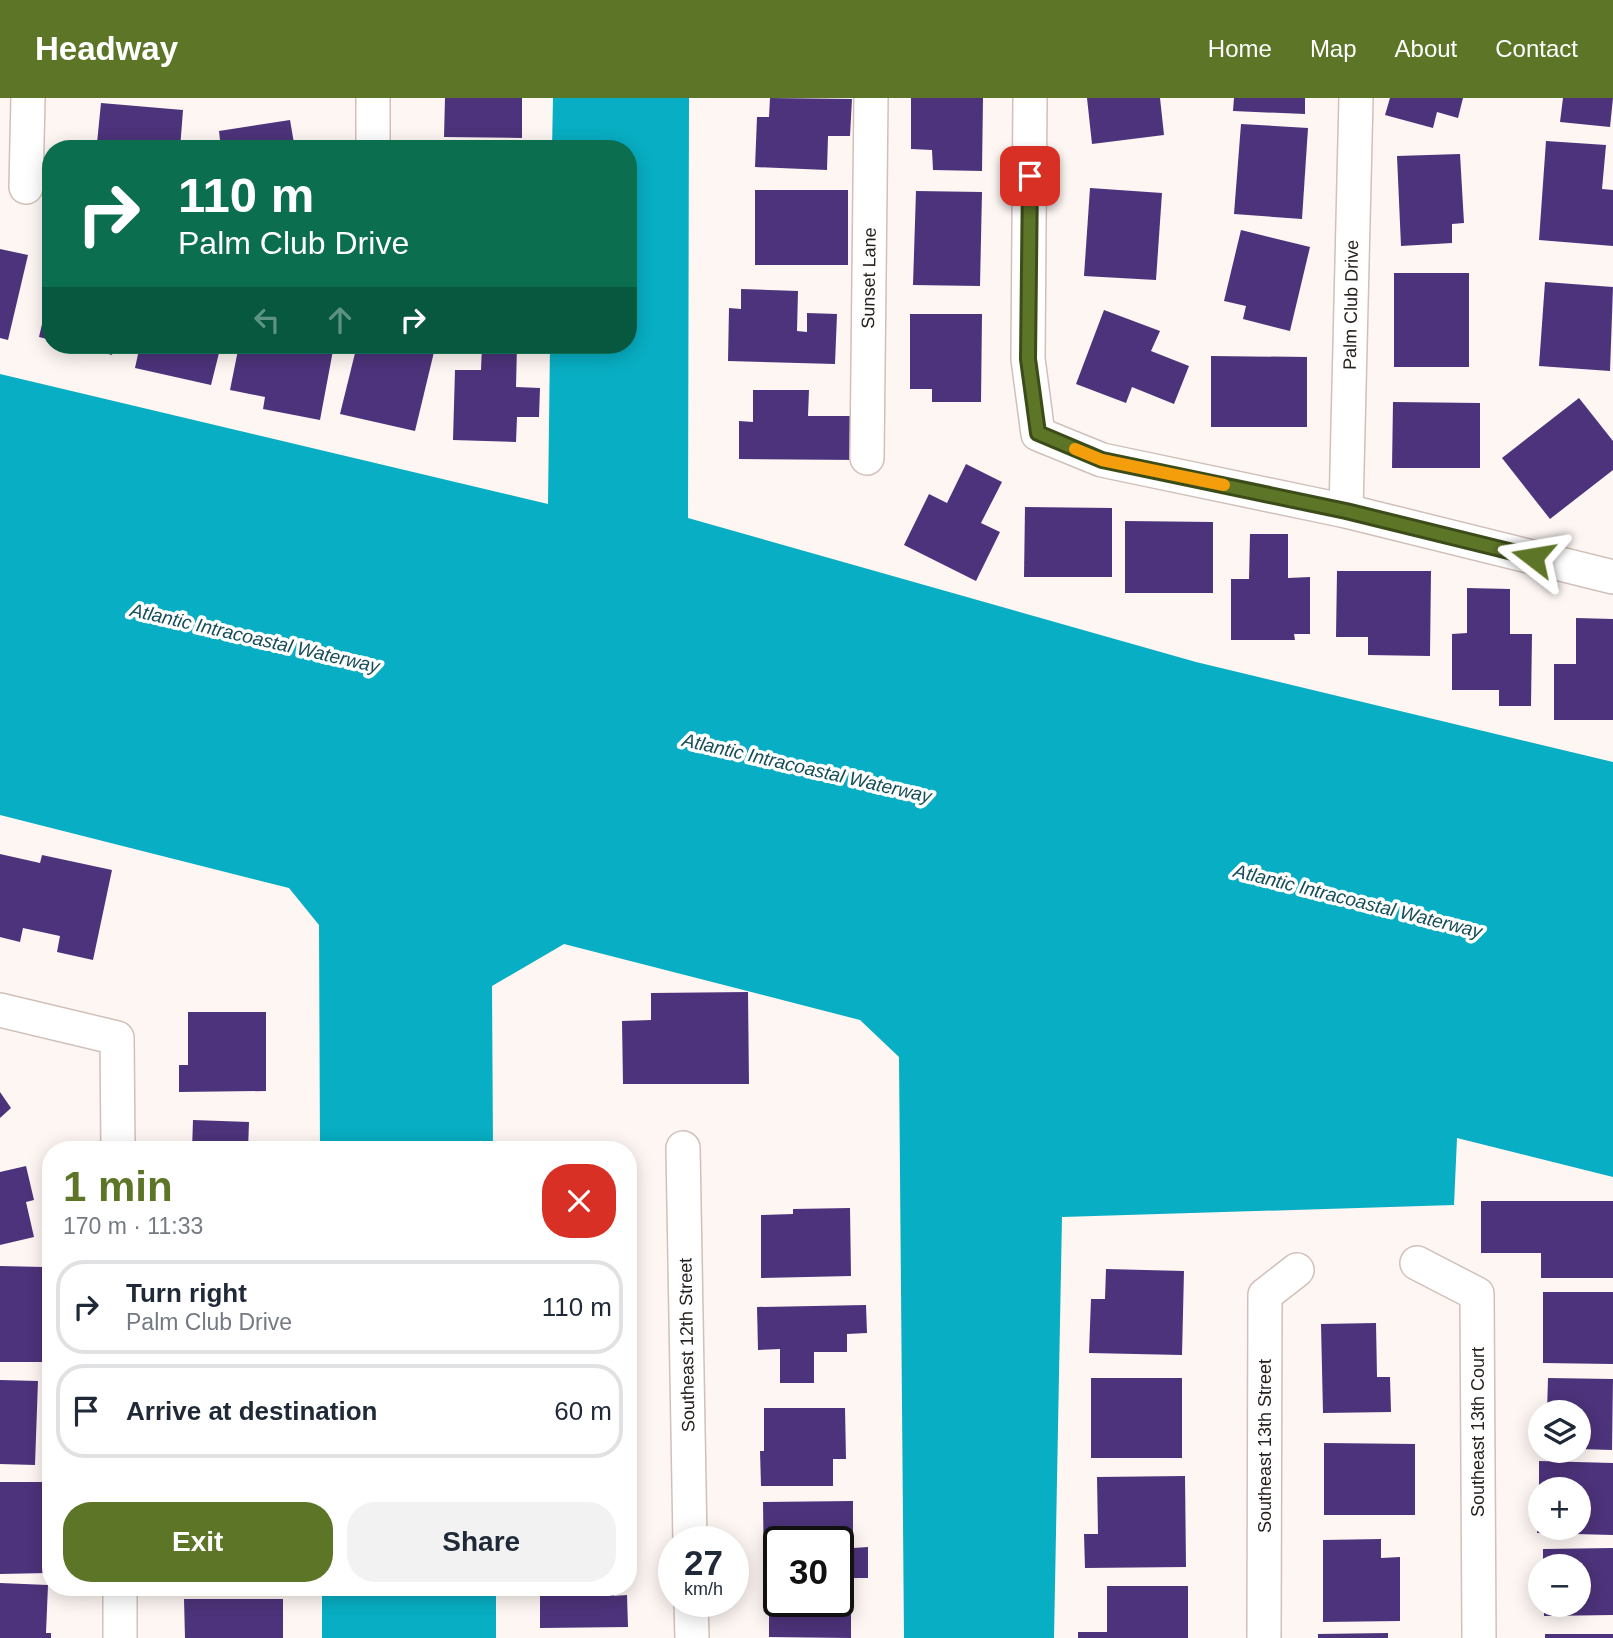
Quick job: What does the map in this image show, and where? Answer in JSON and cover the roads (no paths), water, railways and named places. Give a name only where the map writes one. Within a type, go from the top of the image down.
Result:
[{"type":"street","points":[[26,188],[28,98]]},
{"type":"street","points":[[373,98],[373,140]]},
{"type":"street","name":"Sunset Lane","points":[[867,458],[871,98]]},
{"type":"street","points":[[1030,98],[1028,359],[1038,433],[1102,460],[1346,511],[1613,577]]},
{"type":"street","name":"Palm Club Drive","points":[[1346,511],[1356,98]]},
{"type":"street","points":[[0,1010],[117,1038],[118,1141]]},
{"type":"street","name":"Southeast 12th Street","points":[[683,1148],[690,1526]]},
{"type":"street","name":"Southeast 13th Court","points":[[1417,1264],[1477,1294],[1479,1638]]},
{"type":"street","name":"Southeast 13th Street","points":[[1264,1638],[1265,1295],[1297,1270]]},
{"type":"street","points":[[120,1596],[120,1638]]},
{"type":"street","points":[[691,1617],[692,1638]]},
{"type":"water","name":"Atlantic Intracoastal Waterway","points":[[553,98],[689,98],[688,518],[1196,662],[1613,762],[1613,1177],[1457,1138],[1454,1205],[1062,1217],[1054,1638],[904,1638],[899,1057],[860,1020],[564,944],[492,986],[493,1141],[320,1141],[319,925],[289,888],[0,815],[0,374],[548,504],[550,354],[637,354],[637,140],[552,140]]},
{"type":"water","points":[[322,1596],[496,1596],[496,1638],[322,1638]]}]
